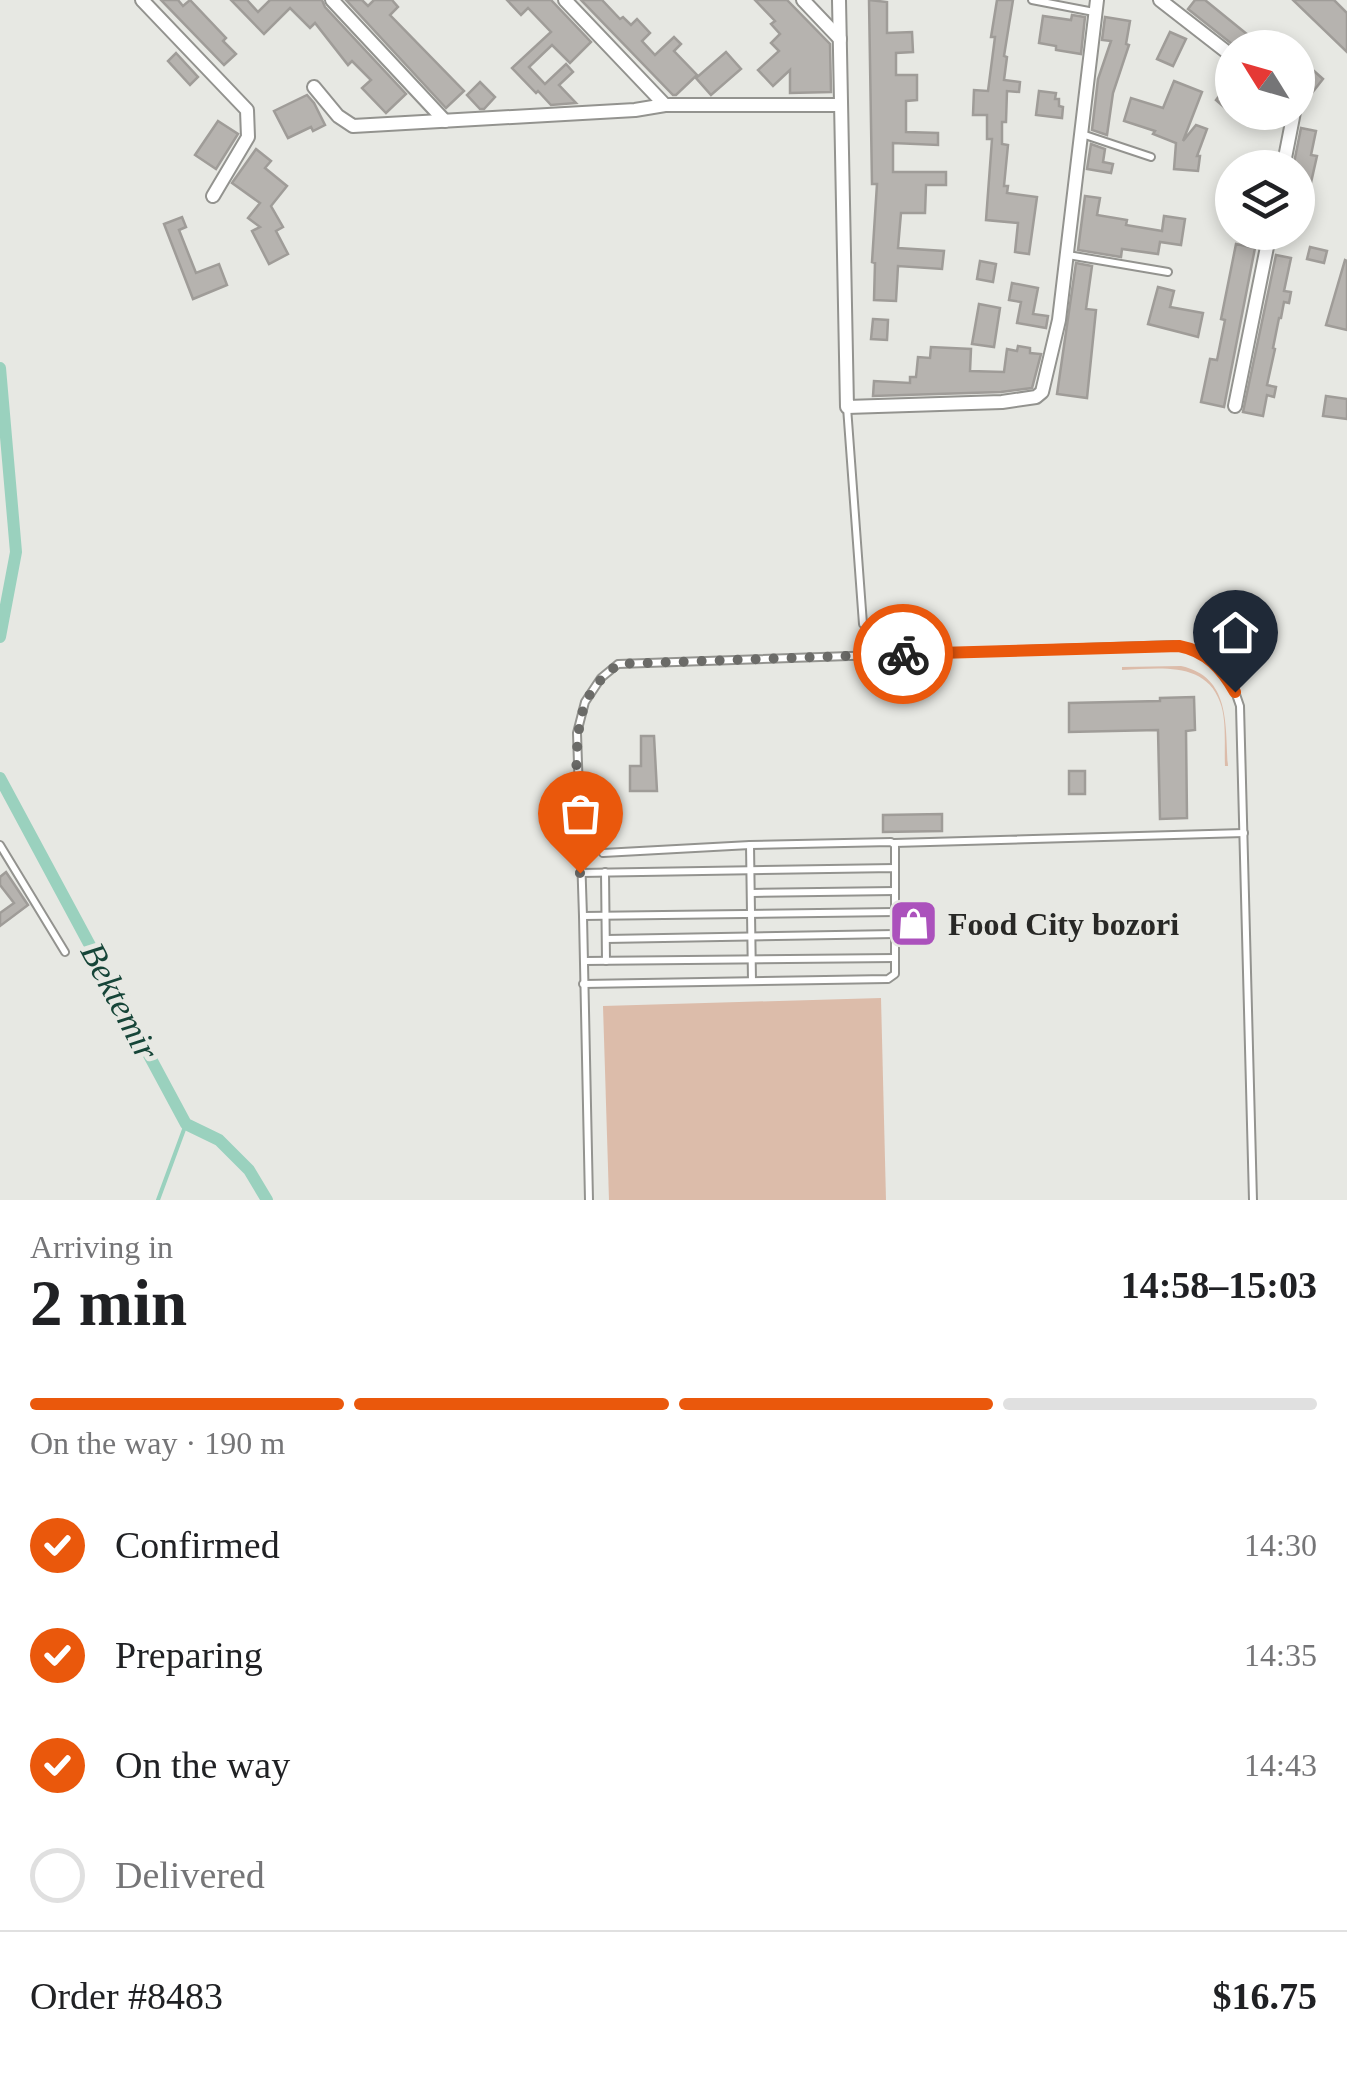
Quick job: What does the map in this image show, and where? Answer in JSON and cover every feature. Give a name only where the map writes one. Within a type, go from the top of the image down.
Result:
[{"type":"street","points":[[142,0],[247,110],[248,137],[213,196]]},
{"type":"street","points":[[332,0],[445,121]]},
{"type":"street","points":[[565,0],[665,105]]},
{"type":"street","points":[[802,0],[840,39]]},
{"type":"street","points":[[839,0],[846,407],[1002,402],[1036,397],[1042,392],[1059,320],[1096,6]]},
{"type":"street","points":[[1160,0],[1215,43]]},
{"type":"street","points":[[314,87],[338,116],[354,126],[665,105],[841,104]]},
{"type":"street","points":[[1236,406],[1266,250]]},
{"type":"lane","points":[[1032,0],[1096,6]]},
{"type":"lane","points":[[1081,134],[1151,157]]},
{"type":"lane","points":[[1067,255],[1168,272]]},
{"type":"lane","points":[[846,407],[864,624]]},
{"type":"lane","points":[[589,1200],[577,733],[586,702],[601,678],[618,664],[1153,646],[1186,647],[1213,662],[1238,699],[1241,713],[1253,1200]]},
{"type":"lane","points":[[603,853],[750,845],[1244,832]]},
{"type":"lane","points":[[584,984],[888,979],[896,974],[894,842]]},
{"type":"lane","points":[[0,845],[65,952]]},
{"type":"lane","points":[[750,845],[752,982]]},
{"type":"lane","points":[[580,873],[895,868]]},
{"type":"lane","points":[[605,872],[606,961]]},
{"type":"lane","points":[[752,892],[895,892]]},
{"type":"lane","points":[[584,916],[895,912]]},
{"type":"lane","points":[[606,940],[895,934]]},
{"type":"lane","points":[[584,961],[895,958]]},
{"type":"shaded area","points":[[1181,666],[1197,672],[1217,692],[1222,705],[1225,719],[1228,766],[1220,702],[1203,679],[1178,670],[1122,670]]},
{"type":"shaded area","points":[[881,998],[886,1200],[609,1200],[603,1006]]},
{"type":"building","points":[[161,0],[178,0],[183,6],[190,0],[236,54],[224,65]]},
{"type":"building","points":[[231,0],[247,0],[258,12],[270,0],[322,0],[406,94],[386,113],[362,88],[371,80],[352,61],[348,65],[315,23],[310,28],[290,8],[264,34]]},
{"type":"building","points":[[346,0],[362,0],[368,6],[374,0],[392,0],[398,7],[390,15],[464,91],[446,108]]},
{"type":"building","points":[[507,0],[551,0],[591,42],[570,63],[552,45],[529,67],[545,84],[566,64],[573,72],[559,85],[576,103],[551,105],[512,68],[551,32],[528,8],[521,15]]},
{"type":"building","points":[[581,0],[602,0],[631,25],[637,19],[650,33],[642,41],[655,55],[674,37],[681,44],[674,51],[697,75],[673,95]]},
{"type":"building","points":[[755,0],[787,0],[830,44],[831,92],[790,93],[790,70],[773,86],[758,70],[779,51],[771,43],[780,34],[771,24],[775,21]]},
{"type":"building","points":[[869,0],[887,2],[887,33],[912,32],[913,52],[896,53],[896,75],[917,75],[917,100],[906,101],[906,132],[938,133],[938,145],[893,143],[893,172],[946,172],[946,185],[926,185],[925,213],[901,213],[898,248],[944,251],[942,269],[898,266],[896,301],[874,300],[877,184],[872,184]]},
{"type":"building","points":[[997,0],[1013,0],[1004,80],[1020,82],[1019,92],[1007,91],[1006,122],[1002,122],[1002,144],[1008,145],[1004,186],[1008,186],[1007,193],[1037,197],[1029,254],[1015,252],[1018,223],[986,220],[992,139],[987,139],[987,115],[973,115],[974,90],[988,91]]},
{"type":"building","points":[[1195,0],[1205,0],[1242,30],[1215,30],[1188,9]]},
{"type":"building","points":[[1293,0],[1334,0],[1347,13],[1347,52]]},
{"type":"building","points":[[1072,15],[1085,17],[1081,54],[1039,43],[1043,16],[1071,20]]},
{"type":"building","points":[[1105,17],[1130,21],[1126,44],[1129,45],[1113,93],[1107,135],[1092,130],[1098,79],[1111,41],[1102,40]]},
{"type":"building","points":[[1170,32],[1186,39],[1173,66],[1157,59]]},
{"type":"building","points":[[726,52],[741,69],[711,95],[696,78]]},
{"type":"building","points":[[176,53],[198,77],[190,85],[168,61]]},
{"type":"building","points":[[1315,72],[1323,79],[1315,89]]},
{"type":"building","points":[[1174,81],[1202,92],[1183,141],[1196,125],[1207,129],[1197,156],[1198,171],[1174,169],[1176,143],[1124,121],[1131,98],[1163,108]]},
{"type":"building","points":[[480,82],[495,97],[484,109],[467,95]]},
{"type":"building","points":[[1039,91],[1056,93],[1055,99],[1063,107],[1062,118],[1036,115]]},
{"type":"building","points":[[307,95],[325,125],[288,138],[274,111]]},
{"type":"building","points":[[218,121],[238,134],[216,169],[195,155]]},
{"type":"building","points":[[1301,130],[1316,131],[1312,150],[1297,150]]},
{"type":"building","points":[[1091,144],[1105,149],[1103,162],[1113,164],[1111,173],[1087,169]]},
{"type":"building","points":[[256,149],[271,161],[265,168],[287,186],[271,206],[283,227],[276,231],[288,254],[269,264],[252,231],[260,227],[248,218],[260,203],[232,183]]},
{"type":"building","points":[[1085,196],[1100,198],[1097,215],[1127,220],[1126,225],[1162,231],[1164,216],[1185,219],[1181,245],[1160,242],[1158,254],[1122,249],[1121,257],[1078,250]]},
{"type":"building","points":[[182,217],[186,227],[179,230],[196,273],[219,264],[227,285],[193,299],[164,224]]},
{"type":"building","points":[[1235,250],[1255,250],[1224,407],[1201,402],[1210,359],[1217,360],[1225,320],[1221,319]]},
{"type":"building","points":[[1309,250],[1327,251],[1324,263],[1307,259]]},
{"type":"building","points":[[1276,255],[1291,258],[1284,291],[1291,292],[1279,318],[1267,385],[1276,387],[1274,397],[1267,395],[1263,416],[1243,412]]},
{"type":"building","points":[[980,261],[996,264],[993,282],[977,279]]},
{"type":"building","points":[[1347,261],[1347,330],[1326,325]]},
{"type":"building","points":[[1076,263],[1092,266],[1086,309],[1096,310],[1087,398],[1057,394]]},
{"type":"building","points":[[1012,283],[1038,288],[1033,314],[1048,316],[1046,328],[1017,323],[1021,302],[1009,300]]},
{"type":"building","points":[[1158,287],[1174,291],[1170,307],[1203,313],[1198,337],[1148,324]]},
{"type":"building","points":[[979,304],[1000,308],[994,347],[972,344]]},
{"type":"building","points":[[873,319],[888,320],[887,340],[871,339]]},
{"type":"building","points":[[1018,346],[1041,354],[1032,388],[873,396],[874,381],[910,383],[910,377],[916,377],[918,357],[930,358],[931,347],[971,349],[970,371],[1004,372],[1007,349],[1017,351]]},
{"type":"building","points":[[1326,396],[1347,399],[1347,419],[1323,416]]},
{"type":"building","points":[[1194,697],[1195,730],[1186,731],[1187,818],[1160,819],[1158,730],[1069,732],[1069,703]]},
{"type":"building","points":[[641,736],[654,736],[657,791],[630,791],[630,766],[641,766]]},
{"type":"building","points":[[1069,771],[1085,771],[1085,794],[1069,794]]},
{"type":"building","points":[[942,814],[942,831],[883,832],[883,815]]},
{"type":"building","points":[[6,872],[28,905],[0,926],[0,913],[14,903],[0,885],[0,877]]},
{"type":"waterway","name":"Bektemir","points":[[0,368],[16,552],[0,637]]},
{"type":"waterway","name":"Bektemir","points":[[0,778],[186,1124],[219,1140],[249,1170],[267,1200]]},
{"type":"waterway","points":[[158,1200],[186,1124]]},
{"type":"way so far","points":[[580,873],[577,733],[586,702],[601,678],[618,664],[903,654]]},
{"type":"place","name":"Food City bozori","points":[[913,924]]},
{"type":"route","points":[[903,654],[1179,646],[1208,657],[1235,692]]}]
